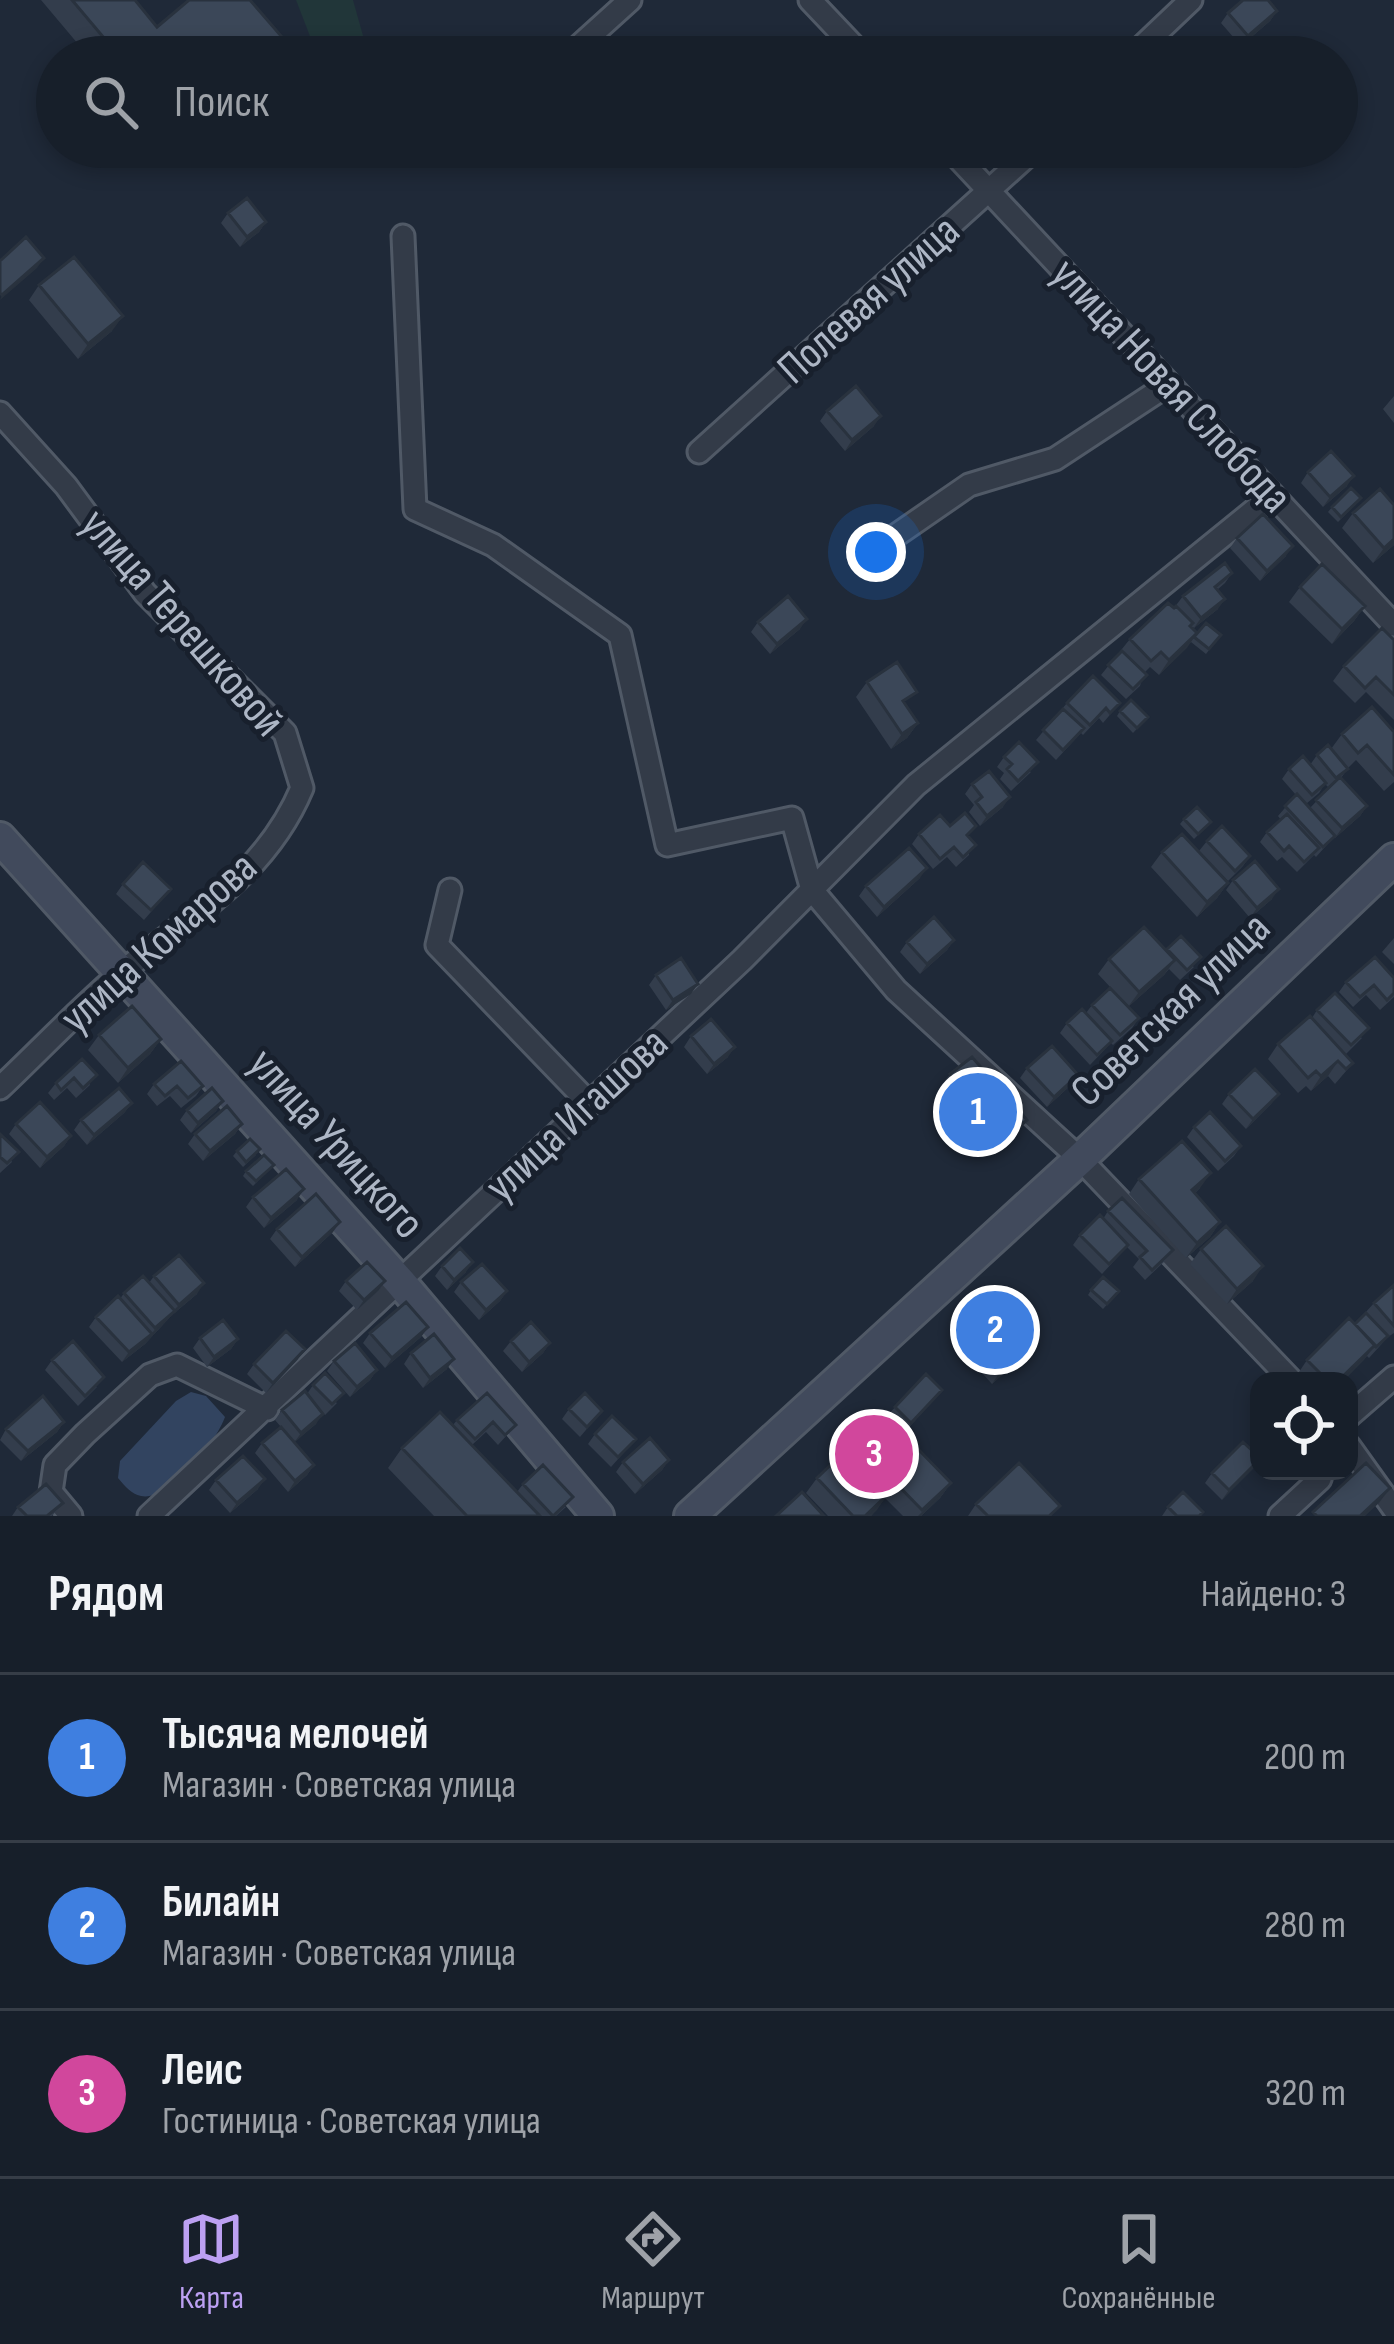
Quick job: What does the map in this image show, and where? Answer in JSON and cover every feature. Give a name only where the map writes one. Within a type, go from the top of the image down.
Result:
[{"type":"main road","name":"улица Урицкого","points":[[0,838],[400,1282],[598,1516]]},
{"type":"main road","name":"Советская улица","points":[[690,1516],[1080,1159],[1394,859]]},
{"type":"street","points":[[590,36],[630,0]]},
{"type":"street","points":[[810,0],[844,36]]},
{"type":"street","points":[[1153,36],[1190,0]]},
{"type":"street","name":"улица Новая Слобода","points":[[968,168],[1394,625]]},
{"type":"street","name":"Полевая улица","points":[[699,452],[1015,168]]},
{"type":"street","points":[[403,236],[415,509],[493,544],[620,634],[668,845],[792,818],[812,890],[896,989],[1080,1159],[1283,1372]]},
{"type":"street","points":[[885,543],[969,485],[1055,459],[1169,384]]},
{"type":"street","name":"улица Терешковой","points":[[0,413],[66,486],[145,593],[285,733],[302,788]]},
{"type":"street","name":"улица Игашова","points":[[149,1516],[742,960],[916,784],[1273,495]]},
{"type":"street","name":"улица Комарова","points":[[0,1088],[122,972],[193,921],[244,872],[285,827],[302,788]]},
{"type":"street","points":[[450,890],[436,945],[590,1103]]},
{"type":"street","points":[[71,1516],[51,1492],[55,1465],[150,1375],[177,1365],[267,1409]]},
{"type":"street","points":[[1358,1408],[1394,1377]]},
{"type":"street","points":[[1358,1459],[1394,1509]]},
{"type":"street","points":[[1280,1516],[1319,1480]]},
{"type":"green space","points":[[296,0],[353,0],[363,36],[310,36]]},
{"type":"water","points":[[191,1392],[206,1396],[225,1417],[220,1428],[202,1455],[165,1490],[153,1495],[134,1493],[118,1478],[120,1461],[176,1401]]},
{"type":"building","points":[[72,0],[135,0],[157,27],[189,0],[250,0],[281,36],[102,36]]},
{"type":"building","points":[[1243,0],[1268,0],[1277,11],[1248,36],[1228,13]]},
{"type":"building","points":[[247,198],[266,222],[247,237],[228,213]]},
{"type":"building","points":[[26,237],[44,258],[2,295],[0,261]]},
{"type":"building","points":[[74,257],[123,316],[88,344],[39,285]]},
{"type":"building","points":[[856,386],[881,416],[852,440],[827,411]]},
{"type":"building","points":[[1331,451],[1354,476],[1330,497],[1308,472]]},
{"type":"building","points":[[1351,488],[1361,498],[1341,517],[1332,507]]},
{"type":"building","points":[[1380,489],[1394,505],[1394,539],[1384,548],[1353,513]]},
{"type":"building","points":[[1263,514],[1293,546],[1267,571],[1237,538]]},
{"type":"building","points":[[1225,563],[1232,573],[1215,587],[1225,599],[1201,618],[1183,596]]},
{"type":"building","points":[[1322,564],[1365,606],[1342,629],[1300,587]]},
{"type":"building","points":[[788,596],[807,619],[777,644],[758,622]]},
{"type":"building","points":[[1168,603],[1193,623],[1190,626],[1197,633],[1169,660],[1161,652],[1151,661],[1130,639]]},
{"type":"building","points":[[1206,623],[1221,635],[1209,649],[1194,637]]},
{"type":"building","points":[[1382,628],[1394,640],[1394,695],[1376,677],[1365,688],[1344,666]]},
{"type":"building","points":[[1122,651],[1147,675],[1133,689],[1108,665]]},
{"type":"building","points":[[897,662],[917,692],[903,701],[918,723],[902,734],[867,682]]},
{"type":"building","points":[[1093,676],[1120,703],[1110,713],[1106,708],[1090,725],[1067,703]]},
{"type":"building","points":[[1131,700],[1148,717],[1137,728],[1120,711]]},
{"type":"building","points":[[1372,707],[1394,732],[1394,775],[1367,745],[1358,753],[1342,734]]},
{"type":"building","points":[[1063,709],[1084,728],[1063,750],[1043,730]]},
{"type":"building","points":[[1019,742],[1038,762],[1018,781],[1004,757]]},
{"type":"building","points":[[1328,745],[1348,769],[1336,778],[1317,755]]},
{"type":"building","points":[[1303,756],[1326,783],[1312,795],[1289,769]]},
{"type":"building","points":[[989,771],[1010,797],[987,816],[976,802],[982,797],[972,784]]},
{"type":"building","points":[[1340,777],[1367,806],[1342,828],[1316,800]]},
{"type":"building","points":[[1297,794],[1335,836],[1323,847],[1285,806]]},
{"type":"building","points":[[1197,807],[1211,822],[1198,834],[1184,819]]},
{"type":"building","points":[[965,813],[976,826],[967,835],[976,845],[963,857],[954,847],[940,859],[919,834],[940,815],[950,826]]},
{"type":"building","points":[[1287,814],[1319,848],[1304,862],[1289,846],[1284,851],[1267,832]]},
{"type":"building","points":[[1222,826],[1250,856],[1235,871],[1207,841]]},
{"type":"building","points":[[1182,834],[1228,883],[1207,902],[1162,852]]},
{"type":"building","points":[[909,848],[927,868],[884,907],[866,886]]},
{"type":"building","points":[[1255,861],[1279,889],[1257,908],[1233,880]]},
{"type":"building","points":[[143,862],[171,889],[151,910],[123,884]]},
{"type":"building","points":[[934,917],[954,940],[927,964],[907,942]]},
{"type":"building","points":[[1144,927],[1175,960],[1139,992],[1109,959]]},
{"type":"building","points":[[1181,936],[1201,957],[1187,970],[1167,949]]},
{"type":"building","points":[[1375,957],[1394,978],[1394,993],[1387,1000],[1374,985],[1360,997],[1346,982]]},
{"type":"building","points":[[681,958],[698,984],[673,1000],[656,975]]},
{"type":"building","points":[[1110,988],[1139,1018],[1120,1035],[1092,1005]]},
{"type":"building","points":[[1335,993],[1369,1028],[1351,1045],[1317,1010]]},
{"type":"building","points":[[132,1006],[161,1039],[128,1068],[99,1035]]},
{"type":"building","points":[[1082,1009],[1112,1041],[1097,1055],[1067,1023]]},
{"type":"building","points":[[1310,1016],[1353,1063],[1346,1069],[1338,1061],[1321,1076],[1316,1071],[1308,1078],[1278,1044]]},
{"type":"building","points":[[711,1019],[735,1047],[714,1064],[691,1036]]},
{"type":"building","points":[[1052,1046],[1078,1075],[1054,1097],[1027,1068]]},
{"type":"building","points":[[972,1057],[1027,1120],[1006,1138],[950,1074]]},
{"type":"building","points":[[82,1059],[97,1075],[83,1088],[74,1078],[61,1090],[56,1083]]},
{"type":"building","points":[[181,1061],[203,1086],[188,1098],[177,1086],[165,1096],[154,1084]]},
{"type":"building","points":[[1255,1069],[1279,1094],[1253,1119],[1229,1094]]},
{"type":"building","points":[[119,1088],[132,1103],[94,1135],[81,1120]]},
{"type":"building","points":[[212,1088],[223,1101],[198,1123],[187,1110]]},
{"type":"building","points":[[40,1102],[71,1136],[47,1157],[16,1124]]},
{"type":"building","points":[[227,1106],[242,1124],[210,1151],[195,1134]]},
{"type":"building","points":[[1210,1112],[1241,1146],[1225,1161],[1194,1127]]},
{"type":"building","points":[[0,1134],[19,1152],[7,1163],[0,1157]]},
{"type":"building","points":[[250,1139],[260,1149],[246,1162],[237,1151]]},
{"type":"building","points":[[1182,1141],[1211,1173],[1192,1190],[1220,1222],[1197,1243],[1139,1179]]},
{"type":"building","points":[[264,1155],[274,1165],[256,1181],[246,1171]]},
{"type":"building","points":[[286,1169],[304,1189],[271,1218],[253,1197]]},
{"type":"building","points":[[316,1194],[340,1222],[302,1257],[277,1229]]},
{"type":"building","points":[[1122,1198],[1173,1250],[1152,1270],[1140,1257],[1147,1251],[1108,1211]]},
{"type":"building","points":[[1100,1215],[1128,1245],[1109,1264],[1080,1235]]},
{"type":"building","points":[[1226,1226],[1263,1266],[1237,1289],[1201,1249]]},
{"type":"building","points":[[460,1248],[473,1262],[454,1280],[442,1266]]},
{"type":"building","points":[[179,1255],[204,1283],[179,1305],[154,1276]]},
{"type":"building","points":[[367,1262],[385,1281],[364,1300],[346,1281]]},
{"type":"building","points":[[482,1264],[507,1291],[486,1310],[461,1282]]},
{"type":"building","points":[[143,1276],[175,1311],[155,1328],[124,1293]]},
{"type":"building","points":[[1103,1277],[1119,1291],[1107,1304],[1091,1290]]},
{"type":"building","points":[[1394,1285],[1394,1326],[1374,1303]]},
{"type":"building","points":[[118,1296],[152,1334],[129,1352],[96,1317]]},
{"type":"building","points":[[406,1302],[428,1327],[392,1358],[370,1333]]},
{"type":"building","points":[[1007,1307],[1036,1339],[1002,1369],[973,1337]]},
{"type":"building","points":[[1366,1313],[1388,1336],[1376,1347],[1355,1324]]},
{"type":"building","points":[[1349,1318],[1375,1345],[1347,1372],[1319,1372],[1307,1360]]},
{"type":"building","points":[[223,1320],[238,1339],[214,1357],[200,1338]]},
{"type":"building","points":[[531,1322],[550,1343],[529,1362],[511,1341]]},
{"type":"building","points":[[286,1331],[305,1349],[273,1383],[254,1364]]},
{"type":"building","points":[[434,1334],[454,1359],[430,1378],[411,1353]]},
{"type":"building","points":[[73,1341],[104,1377],[85,1396],[52,1360]]},
{"type":"building","points":[[355,1343],[377,1370],[357,1387],[334,1361]]},
{"type":"building","points":[[325,1373],[344,1393],[332,1404],[313,1385]]},
{"type":"building","points":[[926,1374],[942,1390],[911,1423],[895,1407]]},
{"type":"building","points":[[305,1391],[323,1414],[301,1433],[282,1410]]},
{"type":"building","points":[[487,1393],[516,1425],[505,1435],[493,1422],[475,1439],[457,1420]]},
{"type":"building","points":[[585,1393],[602,1411],[587,1427],[569,1409]]},
{"type":"building","points":[[43,1396],[64,1422],[28,1451],[6,1429]]},
{"type":"building","points":[[440,1412],[540,1516],[467,1516],[402,1448]]},
{"type":"building","points":[[888,1413],[913,1440],[877,1473],[852,1446]]},
{"type":"building","points":[[612,1416],[636,1439],[618,1457],[595,1434]]},
{"type":"building","points":[[281,1427],[314,1465],[295,1481],[262,1443]]},
{"type":"building","points":[[650,1438],[669,1460],[643,1484],[623,1462]]},
{"type":"building","points":[[1243,1442],[1250,1449],[1250,1469],[1229,1490],[1212,1473]]},
{"type":"building","points":[[917,1448],[951,1483],[922,1510],[888,1475]]},
{"type":"building","points":[[845,1451],[887,1495],[865,1516],[853,1516],[817,1478]]},
{"type":"building","points":[[243,1456],[265,1479],[237,1503],[216,1480]]},
{"type":"building","points":[[1019,1463],[1060,1506],[1049,1516],[988,1516],[976,1504]]},
{"type":"building","points":[[1366,1463],[1390,1488],[1360,1516],[1317,1516],[1313,1512],[1348,1480],[1358,1480],[1358,1470]]},
{"type":"building","points":[[543,1465],[573,1497],[553,1516],[523,1484]]},
{"type":"building","points":[[46,1484],[63,1503],[47,1516],[27,1516],[18,1507]]},
{"type":"building","points":[[802,1492],[824,1516],[776,1516]]},
{"type":"building","points":[[1183,1492],[1203,1512],[1199,1516],[1177,1516],[1168,1507]]},
{"type":"place","name":"Тысяча мелочей","points":[[978,1112]]},
{"type":"place","name":"Билайн","points":[[995,1330]]},
{"type":"place","name":"Леис","points":[[874,1454]]}]
